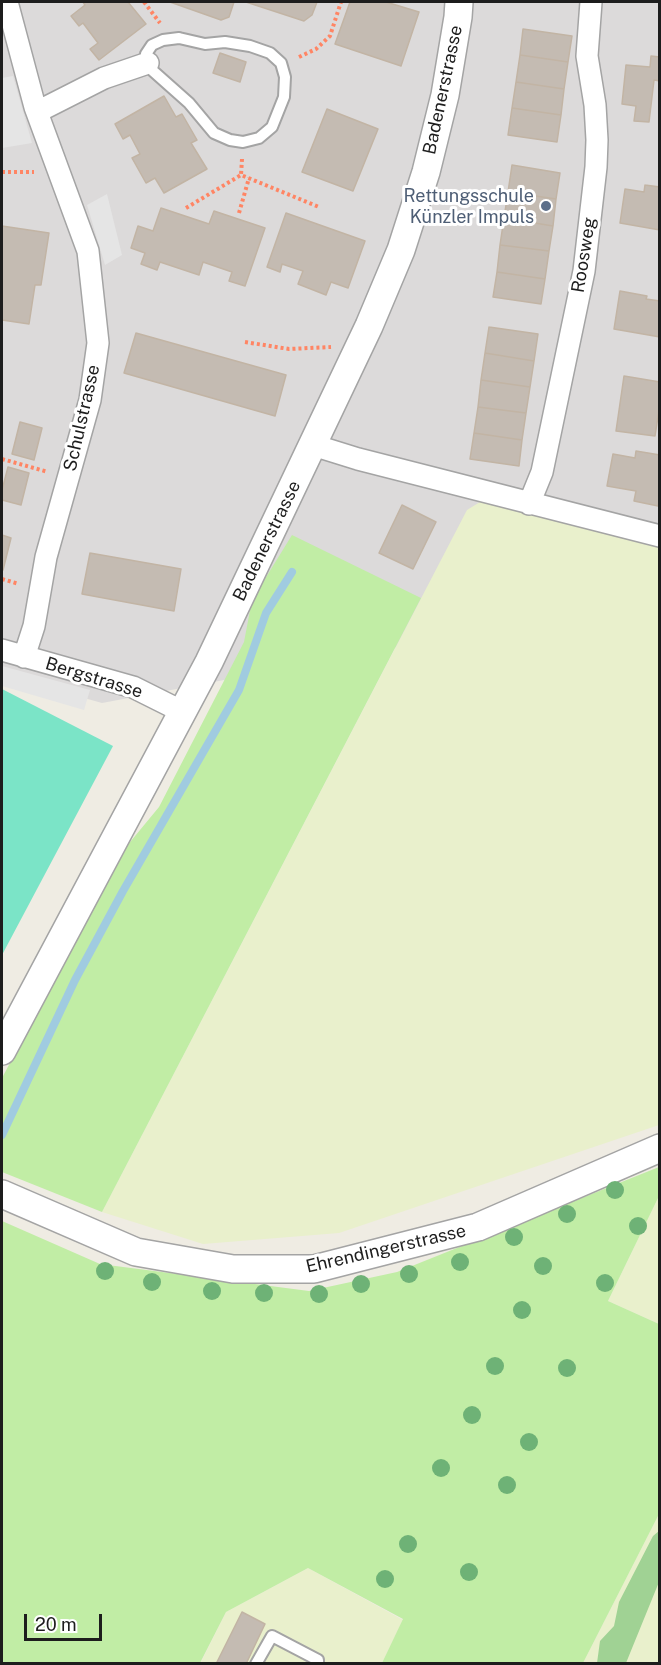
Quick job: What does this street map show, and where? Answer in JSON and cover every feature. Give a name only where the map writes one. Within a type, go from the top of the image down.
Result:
[{"type":"street","name":"Schulstrasse","points":[[7,2],[31,110],[90,238],[88,251],[98,343],[90,400],[46,557],[34,626],[24,657]]},
{"type":"street","name":"Badenerstrasse","points":[[2,1051],[183,712],[355,356],[401,250],[426,172],[445,95],[459,2]]},
{"type":"street","name":"Roosweg","points":[[529,504],[542,472],[584,271],[597,140],[595,105],[587,56],[591,2]]},
{"type":"street","points":[[31,110],[104,78],[148,63]]},
{"type":"street","points":[[313,445],[529,504],[660,536]]},
{"type":"street","name":"Bergstrasse","points":[[2,650],[133,687],[183,712]]},
{"type":"street","name":"Ehrendingerstrasse","points":[[2,1194],[136,1252],[233,1269],[314,1269],[478,1227],[660,1148]]},
{"type":"lane","points":[[179,38],[205,44],[225,42],[250,46],[270,53],[281,63],[285,77],[284,97],[272,127],[259,138],[243,142],[230,140],[214,133],[189,103],[153,72],[148,63],[146,54],[152,45],[163,40],[179,38]]},
{"type":"lane","points":[[256,1664],[272,1636],[318,1660],[318,1664]]},
{"type":"path","points":[[144,2],[161,24],[163,40]]},
{"type":"path","points":[[282,66],[316,48],[330,36],[341,2]]},
{"type":"path","points":[[241,175],[243,142]]},
{"type":"path","points":[[2,172],[50,172],[57,169]]},
{"type":"path","points":[[241,175],[319,207]]},
{"type":"path","points":[[186,208],[241,175]]},
{"type":"path","points":[[239,213],[249,178]]},
{"type":"path","points":[[245,342],[289,349],[331,347],[355,356]]},
{"type":"path","points":[[2,459],[69,477]]},
{"type":"shaded area","points":[[2,2],[659,2],[659,598],[102,703],[2,675]]},
{"type":"shaded area","points":[[13,76],[32,143],[2,148],[2,78]]},
{"type":"shaded area","points":[[107,194],[122,255],[105,265],[87,205]]},
{"type":"shaded area","points":[[2,666],[90,690],[84,710],[2,686]]},
{"type":"green space","points":[[480,502],[659,543],[659,1125],[339,1233],[203,1244],[102,1212],[467,510]]},
{"type":"green space","points":[[292,535],[421,598],[102,1212],[2,1172],[2,1078],[121,853],[159,807],[244,642],[252,600]]},
{"type":"green space","points":[[2,689],[113,746],[2,955]]},
{"type":"green space","points":[[659,1167],[659,1196],[608,1301],[659,1324],[659,1514],[583,1663],[382,1663],[403,1619],[308,1568],[226,1612],[200,1663],[2,1663],[2,1221],[100,1264],[309,1291],[397,1272]]},
{"type":"green space","points":[[659,1196],[659,1324],[608,1301]]},
{"type":"green space","points":[[659,1514],[659,1663],[583,1663]]},
{"type":"green space","points":[[659,1531],[659,1582],[626,1663],[597,1663],[600,1641],[614,1626],[619,1602],[653,1536]]},
{"type":"green space","points":[[308,1568],[403,1620],[382,1663],[200,1664],[226,1612]]},
{"type":"building","points":[[83,2],[128,2],[146,24],[99,60],[90,49],[98,43],[83,23],[79,26],[71,16],[85,5]]},
{"type":"building","points":[[170,2],[234,2],[229,17],[221,20]]},
{"type":"building","points":[[246,2],[317,2],[312,15],[304,21]]},
{"type":"building","points":[[350,2],[386,2],[419,12],[401,66],[335,44]]},
{"type":"building","points":[[523,29],[572,36],[568,62],[520,55]]},
{"type":"building","points":[[220,53],[246,62],[240,82],[213,73]]},
{"type":"building","points":[[520,55],[568,62],[564,89],[516,82]]},
{"type":"building","points":[[651,56],[660,57],[660,81],[654,80],[649,122],[634,121],[636,106],[622,104],[626,65],[650,67]]},
{"type":"building","points":[[516,82],[564,89],[561,115],[512,108]]},
{"type":"building","points":[[164,96],[176,117],[182,114],[197,140],[191,143],[207,169],[164,193],[155,178],[146,183],[132,158],[140,154],[130,135],[123,139],[115,124]]},
{"type":"building","points":[[512,108],[561,115],[557,142],[508,135]]},
{"type":"building","points":[[327,109],[378,129],[353,191],[302,172]]},
{"type":"building","points":[[512,165],[560,173],[556,199],[508,192]]},
{"type":"building","points":[[645,185],[660,187],[660,230],[620,223],[625,189],[644,192]]},
{"type":"building","points":[[508,192],[556,199],[553,226],[504,218]]},
{"type":"building","points":[[161,208],[209,224],[214,211],[265,228],[245,286],[229,281],[232,272],[203,262],[199,275],[160,262],[157,270],[141,264],[145,253],[131,248],[138,226],[153,231]]},
{"type":"building","points":[[286,213],[365,241],[348,288],[331,282],[326,295],[298,284],[303,271],[282,264],[280,272],[267,267]]},
{"type":"building","points":[[504,218],[553,226],[549,251],[500,245]]},
{"type":"building","points":[[2,226],[49,233],[41,285],[35,285],[29,324],[2,320]]},
{"type":"building","points":[[500,245],[549,251],[545,279],[497,272]]},
{"type":"building","points":[[497,272],[545,279],[541,304],[493,297]]},
{"type":"building","points":[[620,291],[660,301],[660,337],[614,329]]},
{"type":"building","points":[[489,327],[538,334],[534,361],[485,353]]},
{"type":"building","points":[[136,333],[286,375],[275,416],[124,373]]},
{"type":"building","points":[[485,353],[534,361],[530,387],[481,380]]},
{"type":"building","points":[[624,376],[660,382],[660,404],[655,436],[616,431]]},
{"type":"building","points":[[481,380],[530,387],[526,413],[478,407]]},
{"type":"building","points":[[478,407],[526,413],[522,440],[474,433]]},
{"type":"building","points":[[20,422],[42,428],[34,460],[12,454]]},
{"type":"building","points":[[474,433],[522,440],[519,466],[470,459]]},
{"type":"building","points":[[636,451],[660,455],[658,506],[634,501],[636,491],[607,486],[613,454],[635,458]]},
{"type":"building","points":[[8,467],[29,473],[21,505],[2,500]]},
{"type":"building","points":[[402,505],[436,522],[413,569],[379,553]]},
{"type":"building","points":[[2,535],[11,538],[3,570],[2,570]]},
{"type":"building","points":[[90,553],[181,569],[174,611],[82,594]]},
{"type":"building","points":[[242,1612],[265,1624],[246,1664],[216,1664]]},
{"type":"waterway","points":[[2,1135],[75,980],[123,891],[239,690],[266,613],[292,572]]},
{"type":"place","name":"Rettungsschule Künzler Impuls","points":[[546,206]]}]
